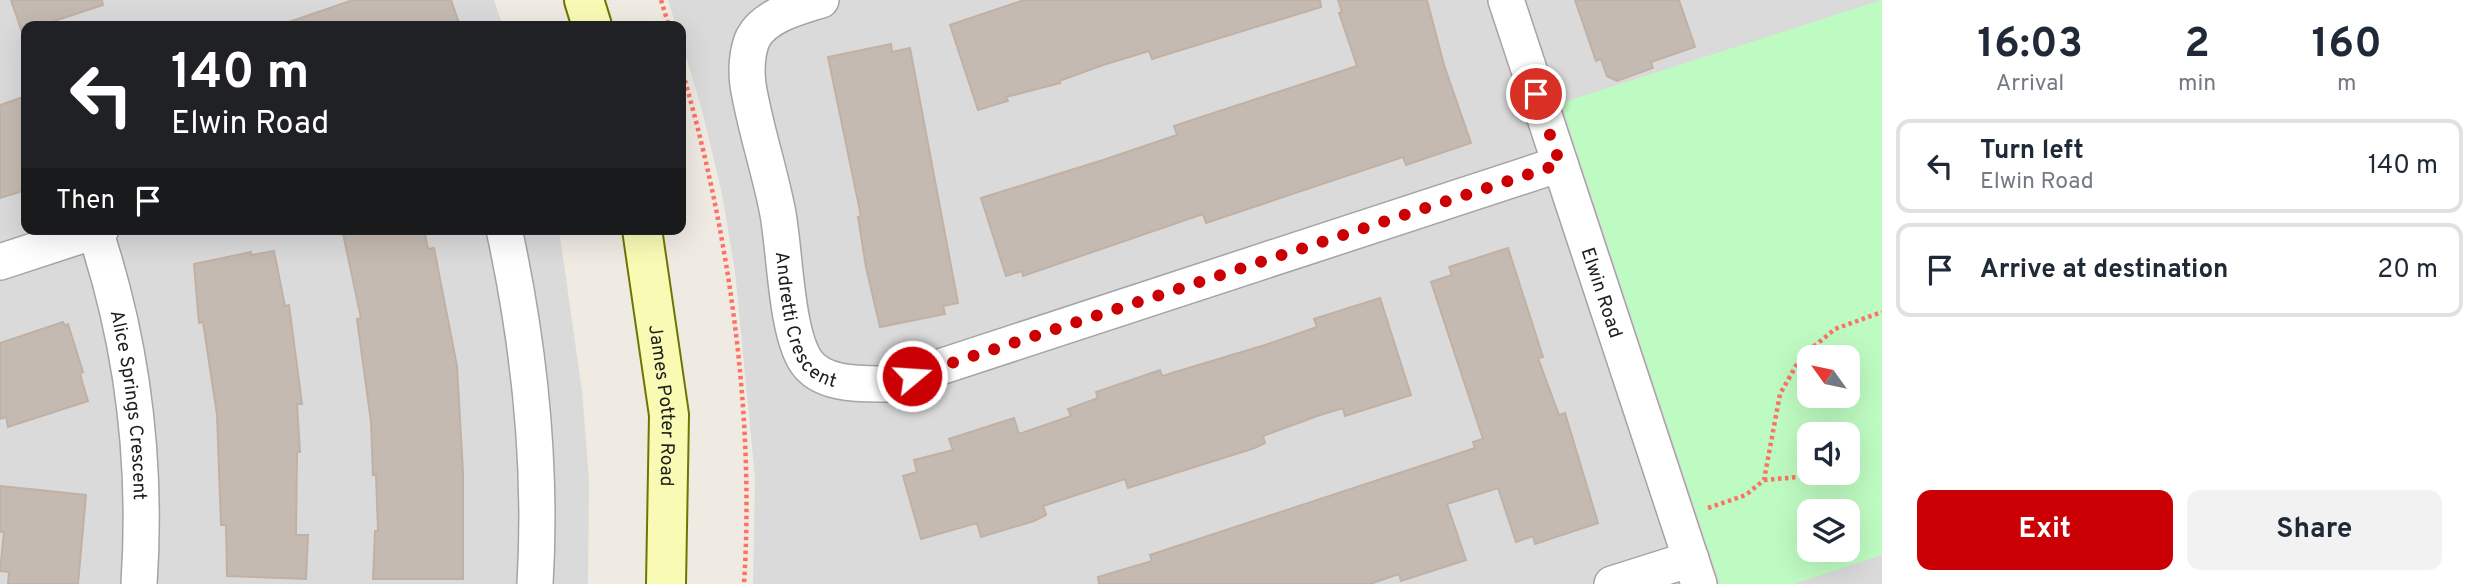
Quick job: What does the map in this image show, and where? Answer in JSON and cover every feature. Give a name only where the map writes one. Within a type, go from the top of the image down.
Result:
[{"type":"main road","points":[[584,0],[590,21]]},
{"type":"main road","name":"James Potter Road","points":[[643,235],[669,415],[666,584]]},
{"type":"street","name":"Andretti Crescent","points":[[821,0],[768,22],[754,36],[748,53],[748,82],[778,214],[796,339],[806,362],[824,376],[852,384],[888,384],[901,380],[1560,164]]},
{"type":"street","name":"Elwin Road","points":[[1506,0],[1695,571]]},
{"type":"street","points":[[0,262],[83,235]]},
{"type":"street","name":"Alice Springs Crescent","points":[[99,235],[112,280],[135,405],[141,517],[139,584]]},
{"type":"street","points":[[505,235],[531,413],[537,548],[535,584]]},
{"type":"street","points":[[1612,584],[1695,571]]},
{"type":"path","points":[[661,0],[667,21]]},
{"type":"path","points":[[686,87],[713,195],[733,332],[744,428],[748,526],[744,584]]},
{"type":"path","points":[[1764,480],[1780,394],[1801,358],[1835,329],[1882,312]]},
{"type":"path","points":[[1704,510],[1746,495],[1764,480],[1797,477]]},
{"type":"shaded area","points":[[0,0],[494,0],[501,21],[21,21],[21,235],[560,235],[582,391],[589,479],[588,584],[0,584]]},
{"type":"shaded area","points":[[668,0],[1882,0],[1882,584],[753,584],[755,478],[735,271],[722,194],[686,57],[686,21],[674,21]]},
{"type":"green space","points":[[1882,0],[1882,555],[1794,584],[1720,584],[1561,103]]},
{"type":"building","points":[[11,0],[102,0],[103,5],[54,21],[21,21],[21,29]]},
{"type":"building","points":[[353,0],[451,0],[458,21],[292,21]]},
{"type":"building","points":[[1024,0],[1320,0],[1321,7],[1152,59],[1149,51],[1103,65],[1059,81],[1060,83],[1006,97],[1008,101],[978,110],[950,25]]},
{"type":"building","points":[[1338,0],[1427,0],[1444,65],[1471,143],[1406,165],[1403,157],[1206,223],[1203,214],[1023,276],[1022,271],[1006,276],[981,198],[1177,135],[1174,126],[1357,66],[1339,13],[1342,12]]},
{"type":"building","points":[[1575,0],[1679,0],[1695,47],[1651,62],[1653,68],[1617,81],[1607,76],[1601,59],[1596,61]]},
{"type":"building","points":[[891,44],[892,52],[910,48],[958,303],[943,306],[945,314],[880,327],[866,267],[858,217],[861,216],[828,57]]},
{"type":"building","points":[[21,98],[21,192],[0,198],[0,105]]},
{"type":"building","points":[[343,235],[425,235],[428,249],[434,248],[457,366],[463,472],[463,579],[373,579],[375,531],[378,531],[376,475],[373,475],[371,422],[357,319],[361,318]]},
{"type":"building","points":[[1508,248],[1543,357],[1538,358],[1559,415],[1565,413],[1598,523],[1535,544],[1533,536],[1516,542],[1498,488],[1447,504],[1466,560],[1401,581],[1399,574],[1370,584],[1099,584],[1098,577],[1152,561],[1150,555],[1475,448],[1473,442],[1483,439],[1431,282],[1452,275],[1449,267]]},
{"type":"building","points":[[274,251],[285,306],[289,305],[302,404],[297,404],[300,452],[297,452],[296,535],[308,535],[306,579],[227,576],[226,525],[221,525],[217,415],[203,322],[199,323],[194,264],[251,252],[251,255]]},
{"type":"building","points":[[1380,298],[1411,395],[1345,416],[1343,408],[1317,416],[1263,436],[1265,443],[1255,448],[1128,488],[1125,479],[1043,506],[1046,515],[1034,521],[981,537],[977,523],[921,539],[903,476],[917,472],[914,460],[953,450],[949,439],[1014,418],[1019,434],[1071,416],[1068,409],[1098,398],[1096,392],[1160,370],[1162,376],[1265,345],[1317,327],[1314,319]]},
{"type":"building","points":[[63,322],[65,326],[68,324],[83,372],[80,374],[88,401],[8,427],[6,417],[0,419],[0,343]]},
{"type":"building","points":[[0,486],[86,495],[78,584],[8,584],[9,572],[0,571],[4,532],[0,532]]},
{"type":"route","points":[[912,376],[1560,164],[1536,94]]}]
